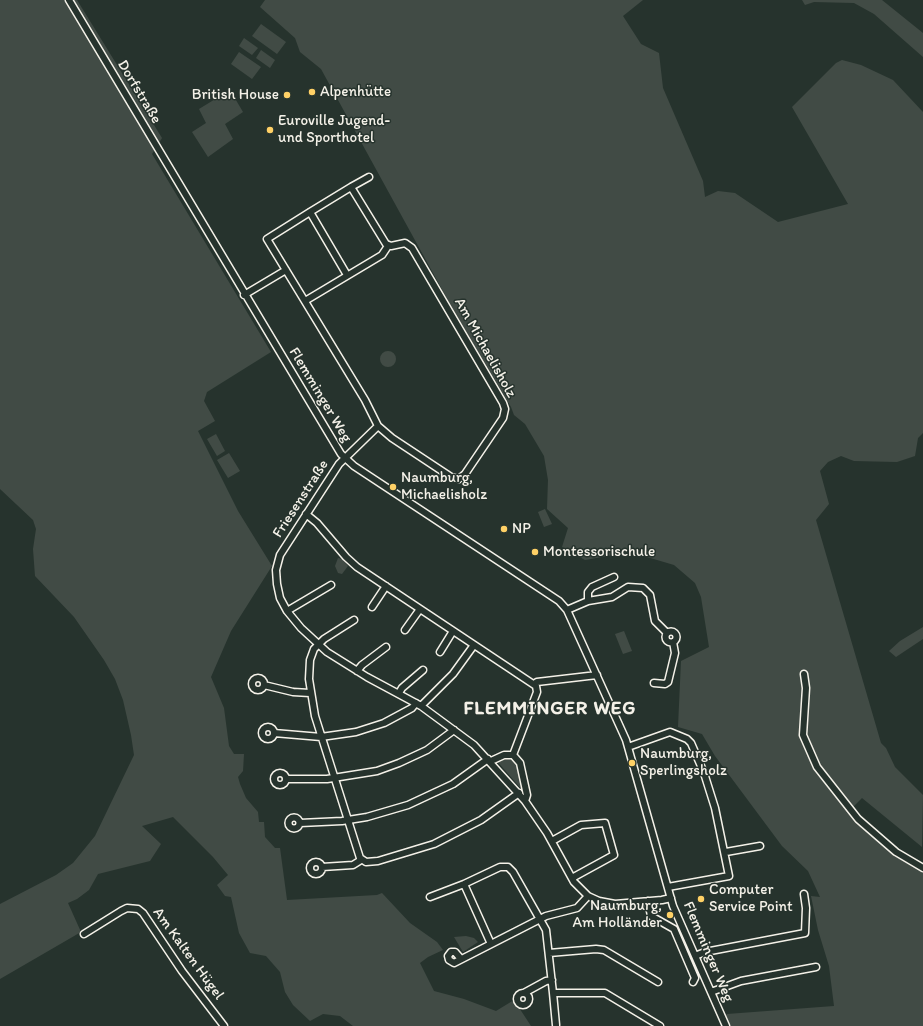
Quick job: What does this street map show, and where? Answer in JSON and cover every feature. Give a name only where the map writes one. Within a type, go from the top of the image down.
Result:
[{"type":"street","name":"Dorfstraße","points":[[69,0],[186,197]]},
{"type":"street","name":"Am Michaelisholz","points":[[369,177],[267,239],[368,405],[378,426],[392,438],[451,477],[458,479],[465,474],[501,421],[505,409],[500,396],[412,248],[403,243],[388,246]]},
{"type":"street","points":[[305,301],[382,255],[388,246],[352,187]]},
{"type":"street","name":"Flemminger Weg","points":[[186,197],[335,446],[344,458],[555,598],[566,610],[597,675],[628,747],[671,898],[726,1026]]},
{"type":"street","points":[[310,212],[347,275]]},
{"type":"street","points":[[244,295],[286,270]]},
{"type":"street","points":[[344,458],[378,426]]},
{"type":"street","name":"Friesenstraße","points":[[287,611],[280,598],[277,584],[276,570],[280,555],[335,469],[344,458]]},
{"type":"street","points":[[306,514],[320,526],[352,563],[534,684],[537,692],[513,755]]},
{"type":"street","points":[[588,601],[588,592],[592,587],[614,578]]},
{"type":"street","points":[[331,585],[287,611],[300,628],[318,644],[357,671],[419,705],[454,730],[489,760],[525,801],[552,841],[577,886],[588,896],[610,904],[671,898]]},
{"type":"street","points":[[372,607],[386,586]]},
{"type":"street","points":[[566,610],[588,601],[612,597],[628,587],[643,588],[650,595],[655,621],[667,633],[671,631],[675,634],[676,639],[673,642],[675,653],[668,682],[665,684],[654,683]]},
{"type":"street","points":[[405,630],[420,608]]},
{"type":"street","points":[[354,620],[318,644],[311,654],[310,693],[321,737],[357,854],[361,860],[369,862],[414,852],[443,840],[481,820],[519,793]]},
{"type":"street","points":[[440,652],[453,631]]},
{"type":"street","points":[[274,733],[321,737],[366,729],[403,714],[419,705],[453,674],[474,645]]},
{"type":"street","points":[[357,671],[362,665],[386,647]]},
{"type":"street","points":[[399,693],[402,688],[423,670]]},
{"type":"street","points":[[804,674],[806,688],[804,735],[817,767],[858,819],[896,852],[923,868]]},
{"type":"street","points":[[534,684],[537,682],[597,675]]},
{"type":"street","points":[[264,685],[293,692],[310,693]]},
{"type":"street","points":[[286,779],[334,778],[371,772],[399,763],[427,750],[454,730]]},
{"type":"street","name":"Flemminger Weg","points":[[628,747],[670,732],[688,740],[707,781],[726,852],[729,876],[668,888]]},
{"type":"street","points":[[300,823],[347,820],[381,814],[420,801],[453,784],[489,760],[504,755],[513,755],[520,763],[527,795],[525,801]]},
{"type":"street","points":[[552,841],[581,825],[605,823],[614,855],[572,878]]},
{"type":"street","points":[[726,852],[760,846]]},
{"type":"street","points":[[322,868],[353,865],[361,860]]},
{"type":"street","points":[[430,897],[464,884],[500,867],[508,867],[513,872],[541,918],[546,930],[556,1025]]},
{"type":"street","points":[[464,884],[492,944]]},
{"type":"street","points":[[695,956],[705,952],[805,933],[806,908],[804,894]]},
{"type":"street","points":[[461,959],[541,918],[576,908],[588,896]]},
{"type":"street","points":[[648,901],[651,916],[674,929],[695,978],[693,982]]},
{"type":"street","name":"Am Kalten Hügel","points":[[84,934],[121,911],[133,908],[138,909],[143,913],[182,971],[224,1026]]},
{"type":"street","points":[[549,953],[596,949],[604,950],[658,982]]},
{"type":"street","points":[[711,992],[741,981],[816,967]]},
{"type":"street","points":[[524,993],[546,981],[552,980]]},
{"type":"street","points":[[553,993],[605,993],[660,1026]]},
{"type":"shaded area","points":[[0,0],[77,0],[162,138],[152,154],[271,352],[207,392],[204,401],[215,421],[198,431],[238,511],[272,566],[231,631],[211,677],[224,708],[229,746],[234,754],[244,754],[243,771],[238,777],[240,784],[246,798],[258,812],[259,822],[264,822],[265,837],[275,848],[280,848],[287,900],[377,895],[382,893],[410,923],[437,942],[443,950],[428,957],[420,963],[434,991],[464,999],[496,1011],[514,1000],[531,1026],[353,1026],[340,1016],[323,1014],[310,1021],[293,1005],[285,992],[280,972],[266,956],[250,953],[239,933],[231,897],[225,896],[217,885],[228,875],[213,857],[173,817],[142,826],[161,844],[150,861],[98,874],[89,890],[77,899],[68,903],[81,932],[0,979],[0,904],[56,875],[73,863],[95,836],[134,755],[123,700],[115,679],[104,660],[74,617],[35,576],[33,549],[36,529],[33,520],[0,489]]},
{"type":"shaded area","points":[[265,0],[643,0],[623,16],[641,44],[659,53],[663,88],[703,181],[705,197],[718,191],[735,193],[778,222],[848,204],[792,107],[836,63],[842,60],[861,65],[893,80],[923,112],[923,433],[918,438],[915,456],[897,462],[854,461],[841,456],[828,462],[820,471],[829,504],[816,520],[881,743],[886,748],[895,767],[923,795],[922,847],[862,798],[850,810],[862,823],[923,869],[923,1026],[729,1026],[725,1016],[727,1014],[834,1006],[829,966],[818,930],[811,896],[820,897],[808,871],[782,846],[715,756],[702,734],[678,727],[681,661],[709,647],[701,597],[695,583],[674,565],[630,552],[585,560],[562,547],[568,528],[547,509],[548,480],[544,456],[525,424],[514,415],[511,407],[450,304],[321,69],[300,52],[295,38],[260,7]]},
{"type":"shaded area","points":[[802,0],[882,0],[923,33],[923,57],[874,14],[854,3],[814,2],[805,5]]},
{"type":"shaded area","points":[[261,24],[286,42],[277,54],[252,36]]},
{"type":"shaded area","points":[[244,38],[258,48],[252,55],[239,46]]},
{"type":"shaded area","points":[[261,50],[275,60],[270,68],[256,58]]},
{"type":"shaded area","points":[[239,52],[261,67],[252,79],[231,64]]},
{"type":"shaded area","points":[[230,90],[243,112],[225,124],[233,139],[208,157],[192,132],[206,123],[199,109]]},
{"type":"shaded area","points":[[388,351],[394,353],[396,359],[394,365],[388,367],[382,365],[380,359],[382,353]]},
{"type":"shaded area","points":[[216,434],[225,451],[217,456],[207,439]]},
{"type":"shaded area","points":[[229,453],[240,471],[228,478],[217,460]]},
{"type":"shaded area","points":[[545,509],[552,524],[544,527],[538,512]]},
{"type":"shaded area","points":[[338,558],[342,559],[348,566],[342,574],[338,573],[335,566]]},
{"type":"shaded area","points":[[923,627],[923,639],[896,657],[889,651],[900,641]]},
{"type":"shaded area","points":[[624,631],[632,651],[623,654],[615,634]]},
{"type":"shaded area","points":[[509,756],[516,759],[524,792],[496,760]]},
{"type":"shaded area","points":[[466,936],[474,938],[478,942],[463,952],[454,937]]},
{"type":"place","name":"Alpenhütte","points":[[312,92]]},
{"type":"place","name":"British House","points":[[287,95]]},
{"type":"place","name":"Euroville Jugend- und Sporthotel","points":[[270,130]]},
{"type":"place","name":"Naumburg, Michaelisholz","points":[[393,487]]},
{"type":"place","name":"NP","points":[[504,529]]},
{"type":"place","name":"Montessorischule","points":[[535,552]]},
{"type":"place","name":"Naumburg, Sperlingsholz","points":[[632,763]]},
{"type":"place","name":"Computer Service Point","points":[[701,899]]},
{"type":"place","name":"Naumburg, Am Holländer","points":[[670,915]]},
{"type":"district","name":"FLEMMINGER WEG","points":[[550,709]]}]
